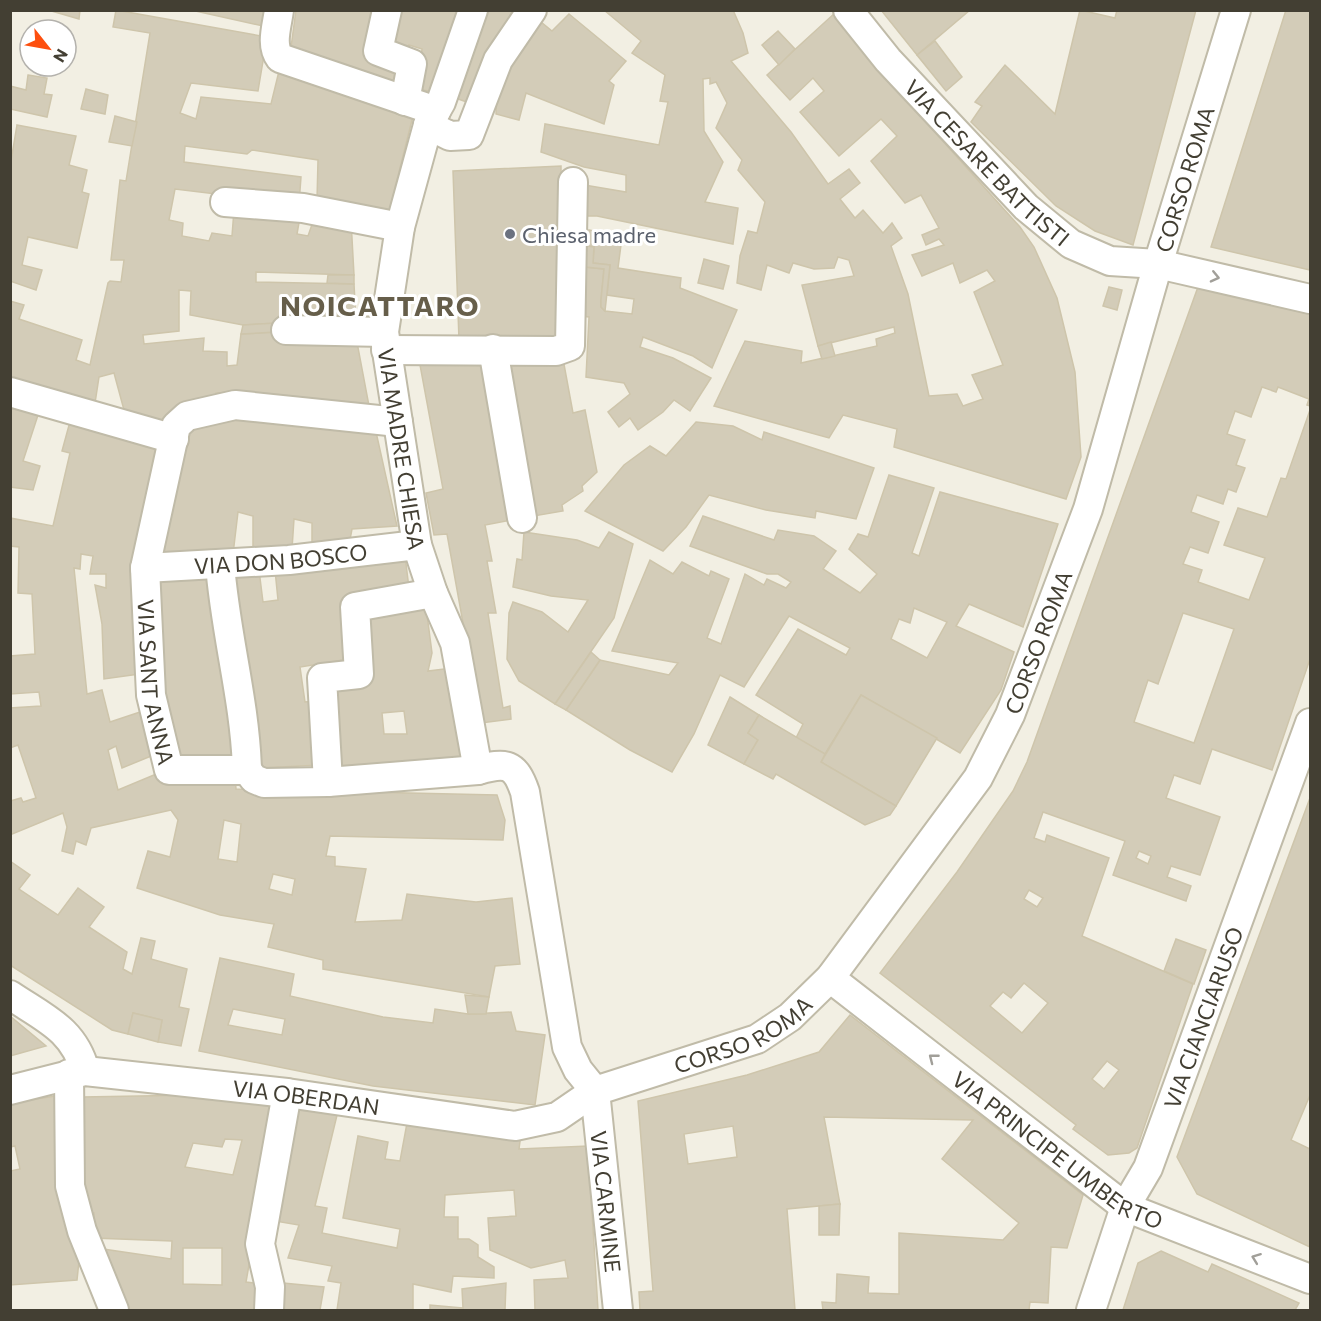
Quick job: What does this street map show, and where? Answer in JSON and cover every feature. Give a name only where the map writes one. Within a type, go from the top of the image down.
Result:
[{"type":"street","points":[[279,10],[276,53],[287,61],[405,101],[432,118],[450,136],[469,135],[498,60],[532,10]]},
{"type":"street","points":[[387,10],[378,51],[412,64],[405,101]]},
{"type":"street","name":"VIA MADRE CHIESA","points":[[473,10],[432,118],[400,227],[385,341],[417,545],[433,593],[455,643],[478,770]]},
{"type":"street","name":"VIA CESARE BATTISTI","points":[[848,10],[888,60],[1026,207],[1071,244],[1110,261],[1158,264],[1311,300]]},
{"type":"street","name":"CORSO ROMA","points":[[595,1091],[756,1039],[790,1017],[830,978],[978,778],[1010,715],[1088,509],[1158,264],[1236,10]]},
{"type":"street","points":[[286,330],[385,341],[493,349],[556,351],[570,346],[573,182]]},
{"type":"street","points":[[225,202],[303,208],[400,227]]},
{"type":"street","points":[[493,349],[522,518]]},
{"type":"street","points":[[10,392],[175,432],[187,416],[235,405],[398,422]]},
{"type":"street","name":"VIA SANT ANNA","points":[[175,432],[145,568],[152,695],[169,770],[247,770],[254,779],[264,783],[328,782],[508,766],[518,774],[525,792],[567,1047],[578,1071],[595,1091]]},
{"type":"street","name":"VIA DON BOSCO","points":[[145,568],[289,560],[417,545]]},
{"type":"street","points":[[220,564],[224,614],[246,726],[247,770]]},
{"type":"street","points":[[328,782],[322,678],[359,674],[355,607],[433,593]]},
{"type":"street","name":"VIA CIANCIARUSO","points":[[1091,1311],[1125,1206],[1148,1167],[1311,723]]},
{"type":"street","name":"VIA PRINCIPE UMBERTO","points":[[830,978],[1125,1206],[1311,1279]]},
{"type":"street","points":[[10,995],[69,1036],[80,1050],[70,1186],[82,1231],[114,1311]]},
{"type":"street","name":"VIA OBERDAN","points":[[10,1090],[77,1072],[286,1093],[515,1126],[557,1117],[595,1091]]},
{"type":"street","name":"VIA CARMINE","points":[[595,1091],[618,1311]]},
{"type":"street","points":[[268,1311],[270,1287],[260,1244],[286,1093]]},
{"type":"building","points":[[48,10],[80,10],[79,19]]},
{"type":"building","points":[[116,10],[267,37],[258,91],[191,83],[180,113],[196,119],[201,97],[271,104],[280,67],[415,108],[388,216],[317,200],[318,160],[252,150],[247,154],[185,146],[184,162],[301,177],[299,204],[175,189],[169,220],[183,223],[182,236],[209,241],[212,233],[232,236],[234,210],[300,217],[297,234],[308,236],[315,216],[351,220],[354,275],[256,272],[256,282],[354,284],[356,322],[321,323],[319,314],[281,308],[278,323],[243,325],[190,315],[191,291],[179,290],[179,331],[143,335],[144,344],[204,338],[203,351],[227,352],[227,366],[237,365],[241,334],[276,332],[356,337],[370,411],[238,392],[216,393],[215,405],[178,420],[136,421],[129,419],[124,410],[114,373],[99,377],[95,403],[10,380],[10,301],[24,305],[19,319],[82,340],[76,360],[90,365],[108,283],[110,281],[121,282],[124,260],[111,260],[120,180],[126,181],[150,33],[113,27]]},
{"type":"building","points":[[191,10],[269,10],[263,26]]},
{"type":"building","points":[[296,10],[381,10],[405,66],[402,87],[290,55]]},
{"type":"building","points":[[394,10],[466,10],[440,93],[417,89],[422,49],[409,45],[408,56],[387,48]]},
{"type":"building","points":[[482,10],[518,10],[475,105],[450,96]]},
{"type":"building","points":[[604,10],[733,10],[743,33],[748,53],[731,61],[791,132],[828,184],[849,169],[860,183],[840,199],[855,218],[863,210],[883,233],[892,223],[902,238],[891,246],[908,294],[929,396],[957,394],[963,406],[983,399],[972,375],[1003,365],[974,292],[995,281],[987,270],[960,283],[953,263],[922,276],[912,255],[944,245],[939,239],[926,245],[922,235],[939,228],[921,195],[905,203],[871,161],[897,136],[881,119],[839,156],[800,112],[824,91],[813,78],[790,100],[767,75],[836,12],[923,119],[1020,227],[1034,247],[1057,298],[1075,372],[1081,457],[1066,499],[894,447],[897,429],[843,415],[829,438],[714,406],[745,341],[802,351],[801,363],[877,346],[876,339],[895,333],[894,327],[818,346],[802,285],[854,276],[849,260],[838,257],[834,268],[814,269],[793,263],[789,273],[767,265],[761,290],[737,283],[740,256],[748,231],[757,233],[765,202],[738,170],[742,160],[716,128],[727,103],[716,82],[710,84],[710,78],[703,79],[704,131],[723,162],[705,202],[738,208],[733,244],[597,216],[580,216],[585,185],[626,192],[626,175],[584,167],[541,152],[545,124],[659,145],[668,102],[660,101],[665,75],[632,53],[641,41]]},
{"type":"building","points":[[881,10],[970,10],[917,55]]},
{"type":"building","points":[[1080,10],[1115,18],[1117,10],[1196,10],[1133,245],[1095,231],[1056,206],[971,122],[982,106],[975,102],[1005,65],[1055,114]]},
{"type":"building","points":[[1286,10],[1310,10],[1310,270],[1211,247]]},
{"type":"building","points":[[569,14],[626,61],[609,81],[614,85],[604,124],[526,93],[519,120],[496,114],[497,86],[536,18],[552,31]]},
{"type":"building","points":[[778,31],[795,49],[779,65],[762,45]]},
{"type":"building","points":[[935,41],[962,77],[946,91],[917,55]]},
{"type":"building","points":[[28,78],[47,78],[44,94],[52,95],[47,117],[10,109],[10,86],[26,90]]},
{"type":"building","points":[[86,89],[108,95],[105,114],[81,109]]},
{"type":"building","points":[[115,116],[137,122],[132,146],[109,142]]},
{"type":"building","points":[[17,125],[76,136],[69,165],[87,170],[82,192],[89,194],[77,248],[28,237],[22,265],[42,270],[36,290],[10,281],[10,167]]},
{"type":"building","name":"Chiesa madre","points":[[561,166],[561,342],[459,340],[453,171]]},
{"type":"building","points":[[589,230],[622,237],[618,268],[681,278],[680,288],[737,310],[712,368],[693,356],[643,337],[640,347],[673,358],[711,378],[690,411],[674,400],[663,412],[638,430],[630,418],[619,427],[608,412],[630,394],[624,383],[586,377],[589,317],[581,316],[585,267],[604,269],[601,307],[605,311],[632,314],[634,299],[607,295],[610,265],[593,263],[594,247],[587,246]]},
{"type":"building","points":[[587,246],[594,247],[593,263],[610,265],[605,311],[601,307],[604,269],[585,267]]},
{"type":"building","points":[[704,259],[729,266],[723,289],[698,283]]},
{"type":"building","points":[[328,275],[354,275],[354,284],[327,283]]},
{"type":"building","points":[[1109,287],[1122,290],[1117,310],[1103,306]]},
{"type":"building","points":[[1198,287],[1310,314],[1310,406],[1307,405],[1309,399],[1278,387],[1276,392],[1262,387],[1251,417],[1235,411],[1227,434],[1245,440],[1236,465],[1245,468],[1236,492],[1228,489],[1223,504],[1197,495],[1191,512],[1219,522],[1208,553],[1190,547],[1183,564],[1202,570],[1198,582],[1249,600],[1265,558],[1224,545],[1238,508],[1267,517],[1281,478],[1286,479],[1310,410],[1310,659],[1272,770],[1212,749],[1200,784],[1174,775],[1166,798],[1220,817],[1200,875],[1171,866],[1167,877],[1191,886],[1186,901],[1113,875],[1125,841],[1043,812],[1034,838],[1045,842],[1047,835],[1109,858],[1082,936],[1193,984],[1137,1148],[1129,1153],[1108,1155],[1073,1129],[1076,1125],[880,973],[957,872],[1013,791],[1027,762]],"holes":[[[1183,613],[1234,629],[1194,743],[1134,722],[1148,680],[1158,684]],[[1139,851],[1151,856],[1148,864],[1136,858]],[[1029,890],[1043,898],[1037,907],[1024,899]],[[1024,983],[1048,1003],[1022,1033],[990,1006],[1003,992],[1011,998]],[[1107,1061],[1119,1070],[1104,1089],[1092,1079]]]},
{"type":"building","points":[[278,323],[276,332],[241,334],[243,325]]},
{"type":"building","points":[[831,342],[835,356],[822,359],[818,346]]},
{"type":"building","points":[[489,356],[517,519],[485,525],[492,561],[487,561],[496,613],[488,613],[503,708],[510,706],[511,719],[481,723],[447,534],[434,535],[426,493],[443,489],[420,365]]},
{"type":"building","points":[[563,359],[573,413],[585,410],[597,472],[582,486],[583,491],[562,505],[563,511],[528,517],[502,365]]},
{"type":"building","points":[[10,404],[39,412],[23,461],[40,466],[33,490],[10,487]]},
{"type":"building","points":[[233,412],[376,432],[397,526],[352,529],[349,545],[312,547],[312,523],[294,519],[292,549],[253,552],[253,516],[238,512],[233,554],[161,559],[188,420]]},
{"type":"building","points":[[71,418],[165,446],[139,674],[104,679],[102,624],[95,585],[106,588],[106,574],[90,574],[93,556],[81,554],[80,569],[74,568],[87,694],[102,690],[110,722],[146,710],[156,754],[122,768],[116,746],[108,750],[118,790],[161,772],[235,776],[236,789],[497,795],[505,820],[503,840],[330,836],[326,856],[335,857],[335,866],[366,869],[355,922],[402,920],[407,894],[476,902],[512,898],[520,964],[495,966],[489,997],[323,969],[323,960],[268,947],[274,924],[220,915],[137,888],[148,851],[170,857],[178,820],[171,810],[91,828],[86,845],[76,841],[73,854],[62,851],[67,827],[63,813],[10,835],[10,801],[21,798],[23,802],[36,798],[18,745],[10,748],[10,708],[41,706],[39,692],[10,694],[10,656],[35,654],[32,594],[18,593],[19,547],[10,546],[10,518],[53,526],[70,453],[62,451]],"holes":[[[224,820],[241,824],[237,862],[218,859]],[[273,874],[295,879],[292,895],[269,889]]]},
{"type":"building","points":[[696,422],[733,426],[762,440],[764,432],[874,468],[856,519],[816,511],[815,518],[766,510],[709,495],[686,527],[663,551],[585,511],[624,465],[650,446],[666,456]]},
{"type":"building","points":[[889,475],[934,488],[912,553],[919,556],[940,492],[1058,524],[1023,627],[969,604],[956,626],[1014,652],[1001,690],[960,753],[861,695],[825,754],[796,738],[803,724],[756,695],[798,629],[846,655],[850,648],[789,616],[744,687],[720,675],[694,734],[672,772],[630,750],[566,710],[600,660],[669,675],[678,663],[612,651],[650,560],[673,574],[682,562],[709,576],[711,571],[729,579],[707,638],[721,644],[745,574],[764,585],[767,579],[786,588],[791,582],[778,574],[767,574],[690,546],[703,516],[774,540],[778,530],[814,536],[836,551],[823,569],[860,593],[877,574],[849,549],[858,534],[868,537]],"holes":[[[914,608],[947,622],[927,658],[891,639],[899,619],[910,623]]]},
{"type":"building","points":[[524,532],[577,540],[599,548],[609,532],[633,544],[614,618],[555,704],[519,681],[507,659],[509,613],[513,602],[542,612],[568,632],[588,600],[551,596],[513,587],[517,559],[522,560]]},
{"type":"building","points":[[405,556],[409,588],[348,594],[355,658],[300,667],[305,702],[315,701],[321,765],[260,768],[225,571],[259,570],[263,602],[278,600],[275,570]]},
{"type":"building","points":[[216,573],[242,759],[174,761],[163,689],[158,577]]},
{"type":"building","points":[[426,607],[432,653],[428,671],[452,668],[465,766],[334,772],[325,689],[369,655],[363,612]],"holes":[[[404,711],[407,734],[384,734],[382,713]]]},
{"type":"building","points":[[591,652],[600,660],[566,710],[555,704]]},
{"type":"building","points":[[861,695],[937,738],[896,806],[821,762]]},
{"type":"building","points":[[730,697],[759,715],[748,733],[758,740],[744,764],[708,745]]},
{"type":"building","points":[[759,715],[825,754],[821,762],[896,806],[890,815],[865,825],[776,774],[773,779],[744,764],[758,740],[748,733]]},
{"type":"building","points":[[1310,798],[1310,1095],[1291,1140],[1310,1149],[1310,1247],[1197,1194],[1177,1157]]},
{"type":"building","points":[[10,861],[30,875],[19,889],[58,915],[78,888],[104,907],[89,927],[127,952],[123,969],[132,974],[141,938],[155,941],[151,959],[187,969],[179,1007],[189,1009],[181,1046],[158,1042],[162,1020],[133,1013],[128,1034],[112,1030],[10,965]]},
{"type":"building","points":[[1176,939],[1206,950],[1194,984],[1164,971]]},
{"type":"building","points":[[220,958],[294,974],[290,996],[383,1017],[433,1023],[435,1009],[468,1014],[511,1012],[516,1031],[545,1035],[535,1105],[373,1086],[199,1051]],"holes":[[[233,1009],[285,1019],[282,1035],[228,1025]]]},
{"type":"building","points":[[465,995],[489,997],[486,1014],[468,1014]]},
{"type":"building","points":[[133,1013],[162,1020],[158,1042],[128,1034]]},
{"type":"building","points":[[850,1015],[1083,1195],[1067,1248],[1051,1247],[1048,1303],[1030,1302],[1029,1310],[823,1310],[822,1302],[836,1303],[837,1274],[869,1277],[868,1293],[899,1294],[899,1233],[1003,1240],[1019,1223],[942,1159],[973,1120],[824,1117],[840,1204],[787,1209],[795,1310],[640,1310],[639,1292],[653,1291],[638,1101],[747,1075],[819,1052]],"holes":[[[733,1126],[737,1157],[688,1164],[684,1134]]]},
{"type":"building","points":[[10,1016],[46,1046],[10,1056]]},
{"type":"building","points":[[62,1095],[79,1261],[77,1280],[10,1285],[10,1171],[20,1169],[15,1146],[10,1147],[10,1103]]},
{"type":"building","points":[[197,1095],[278,1100],[246,1282],[262,1284],[260,1310],[124,1310],[96,1248],[171,1259],[172,1241],[93,1238],[94,1213],[89,1213],[77,1162],[82,1097]],"holes":[[[225,1139],[242,1140],[233,1175],[185,1167],[193,1143],[222,1147]],[[183,1248],[222,1248],[222,1285],[183,1284]]]},
{"type":"building","points":[[297,1103],[338,1111],[315,1206],[327,1208],[322,1233],[397,1248],[400,1229],[343,1218],[358,1136],[388,1142],[385,1159],[400,1161],[407,1123],[521,1134],[519,1149],[588,1146],[598,1310],[535,1310],[534,1280],[568,1278],[565,1260],[531,1268],[490,1250],[488,1218],[516,1216],[514,1190],[445,1195],[444,1217],[458,1217],[458,1239],[469,1239],[478,1245],[478,1257],[494,1267],[494,1278],[453,1276],[451,1292],[413,1284],[413,1310],[337,1310],[341,1283],[328,1281],[332,1266],[288,1258],[299,1225],[269,1220]]},
{"type":"building","points":[[840,1204],[839,1235],[819,1235],[819,1206]]},
{"type":"building","points":[[1161,1251],[1208,1272],[1212,1264],[1299,1303],[1295,1310],[1123,1310],[1138,1263]]},
{"type":"building","points":[[283,1283],[324,1287],[320,1310],[281,1310]]},
{"type":"building","points":[[506,1283],[505,1310],[430,1310],[430,1305],[463,1308],[462,1289]]},
{"type":"place","name":"Chiesa madre","points":[[510,234]]},
{"type":"district","name":"NOICATTARO","points":[[380,305]]}]
